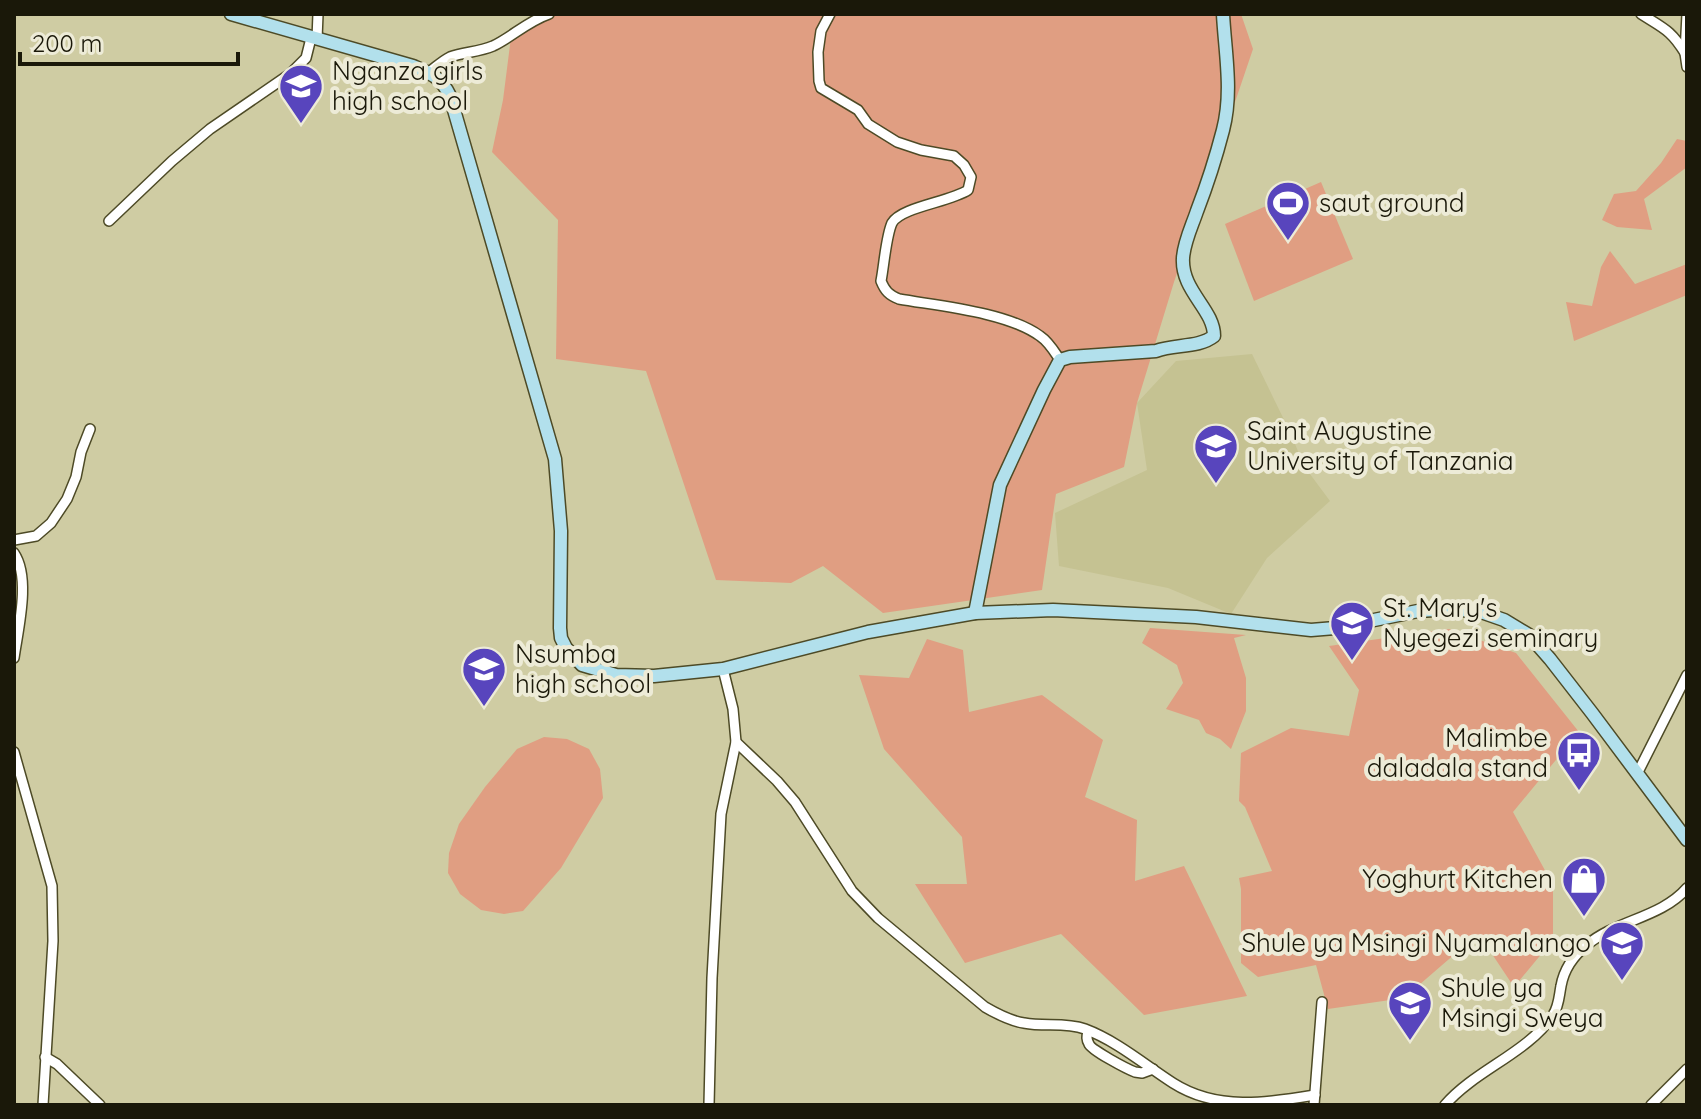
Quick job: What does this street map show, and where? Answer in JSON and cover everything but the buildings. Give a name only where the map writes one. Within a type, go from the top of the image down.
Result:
[{"type":"main road","points":[[231,14],[413,66],[429,72],[444,84],[555,459],[561,531],[561,638],[582,665],[616,675],[654,676],[723,669],[868,632],[975,613],[1053,610],[1196,617],[1323,630],[1418,611],[1452,609],[1481,612],[1504,620],[1529,635],[1687,840]]},
{"type":"main road","points":[[975,613],[1000,485],[1060,360],[1156,351],[1204,342],[1214,336],[1212,322],[1184,276],[1183,257],[1228,105],[1223,14]]},
{"type":"street","points":[[109,221],[210,129],[290,74],[306,58],[314,39],[318,14]]},
{"type":"street","points":[[429,72],[451,57],[496,45],[549,14]]},
{"type":"street","points":[[830,14],[821,31],[818,52],[821,88],[858,110],[868,124],[897,142],[954,156],[971,177],[968,190],[958,197],[898,216],[892,224],[881,281],[884,289],[890,296],[899,299],[991,316],[1023,326],[1040,336],[1060,360]]},
{"type":"street","points":[[1641,14],[1667,29],[1685,53]]},
{"type":"street","points":[[1687,14],[1687,67]]},
{"type":"street","points":[[14,540],[36,536],[51,523],[67,499],[90,429]]},
{"type":"street","points":[[14,553],[21,568],[22,584],[14,658]]},
{"type":"street","points":[[709,1105],[721,814],[736,742],[733,709],[723,669]]},
{"type":"street","points":[[1637,774],[1687,675]]},
{"type":"street","points":[[736,742],[795,802],[852,891],[878,918],[960,988],[1004,1017],[1024,1023],[1077,1027],[1088,1031],[1191,1093],[1207,1099],[1222,1103],[1296,1098],[1315,1100],[1322,1002]]},
{"type":"street","points":[[14,752],[52,886],[53,941],[43,1105]]},
{"type":"street","points":[[1445,1105],[1547,1022],[1555,1012],[1566,970],[1589,943],[1671,902],[1687,888]]},
{"type":"street","points":[[1088,1031],[1091,1047],[1135,1072],[1153,1069]]},
{"type":"street","points":[[1103,1038],[1111,1058]]},
{"type":"street","points":[[45,1057],[57,1064],[100,1105]]},
{"type":"street","points":[[1651,1105],[1687,1069]]},
{"type":"street","points":[[1296,1098],[1306,1105]]},
{"type":"shaded area","points":[[544,14],[1241,14],[1253,49],[1174,282],[1137,403],[1124,467],[1056,494],[1042,590],[883,613],[823,566],[791,583],[716,580],[646,371],[556,359],[558,220],[492,152],[511,37]]},
{"type":"shaded area","points":[[1677,139],[1687,141],[1687,167],[1644,199],[1652,230],[1617,227],[1602,220],[1614,194],[1636,191]]},
{"type":"shaded area","name":"saut ground","points":[[1321,182],[1353,259],[1254,301],[1225,224]]},
{"type":"shaded area","points":[[1610,251],[1635,284],[1687,264],[1687,295],[1574,341],[1566,302],[1592,306],[1601,267]]},
{"type":"shaded area","name":"Saint Augustine University of Tanzania","points":[[1252,354],[1304,466],[1330,501],[1267,558],[1231,614],[1168,588],[1059,566],[1055,513],[1147,470],[1137,403],[1176,361]]},
{"type":"shaded area","points":[[1150,628],[1246,635],[1234,638],[1246,678],[1246,711],[1231,749],[1220,739],[1206,733],[1199,720],[1166,709],[1183,683],[1177,665],[1142,643]]},
{"type":"shaded area","points":[[1449,629],[1516,653],[1579,732],[1513,812],[1553,885],[1553,940],[1514,987],[1482,939],[1456,953],[1404,998],[1328,1009],[1316,965],[1258,977],[1241,963],[1239,878],[1272,871],[1245,807],[1239,801],[1241,753],[1291,728],[1349,736],[1359,690],[1329,646]]},
{"type":"shaded area","points":[[927,639],[963,650],[969,712],[1042,695],[1103,740],[1085,797],[1137,820],[1135,881],[1184,866],[1247,996],[1144,1015],[1061,934],[965,963],[915,884],[967,884],[962,837],[884,749],[859,675],[909,678]]},
{"type":"shaded area","points":[[544,737],[567,739],[589,749],[600,769],[603,798],[561,868],[523,911],[504,914],[481,910],[460,894],[448,873],[449,853],[459,824],[517,749]]},
{"type":"place","name":"Nganza girls high school","points":[[301,125]]},
{"type":"place","name":"saut ground","points":[[1288,242]]},
{"type":"place","name":"Saint Augustine University of Tanzania","points":[[1216,485]]},
{"type":"place","name":"St. Mary's Nyegezi seminary","points":[[1352,662]]},
{"type":"place","name":"Nsumba high school","points":[[484,708]]},
{"type":"place","name":"Malimbe daladala stand","points":[[1579,792]]},
{"type":"place","name":"Yoghurt Kitchen","points":[[1584,918]]},
{"type":"place","name":"Shule ya Msingi Nyamalango","points":[[1622,982]]},
{"type":"place","name":"Shule ya Msingi Sweya","points":[[1410,1042]]}]
